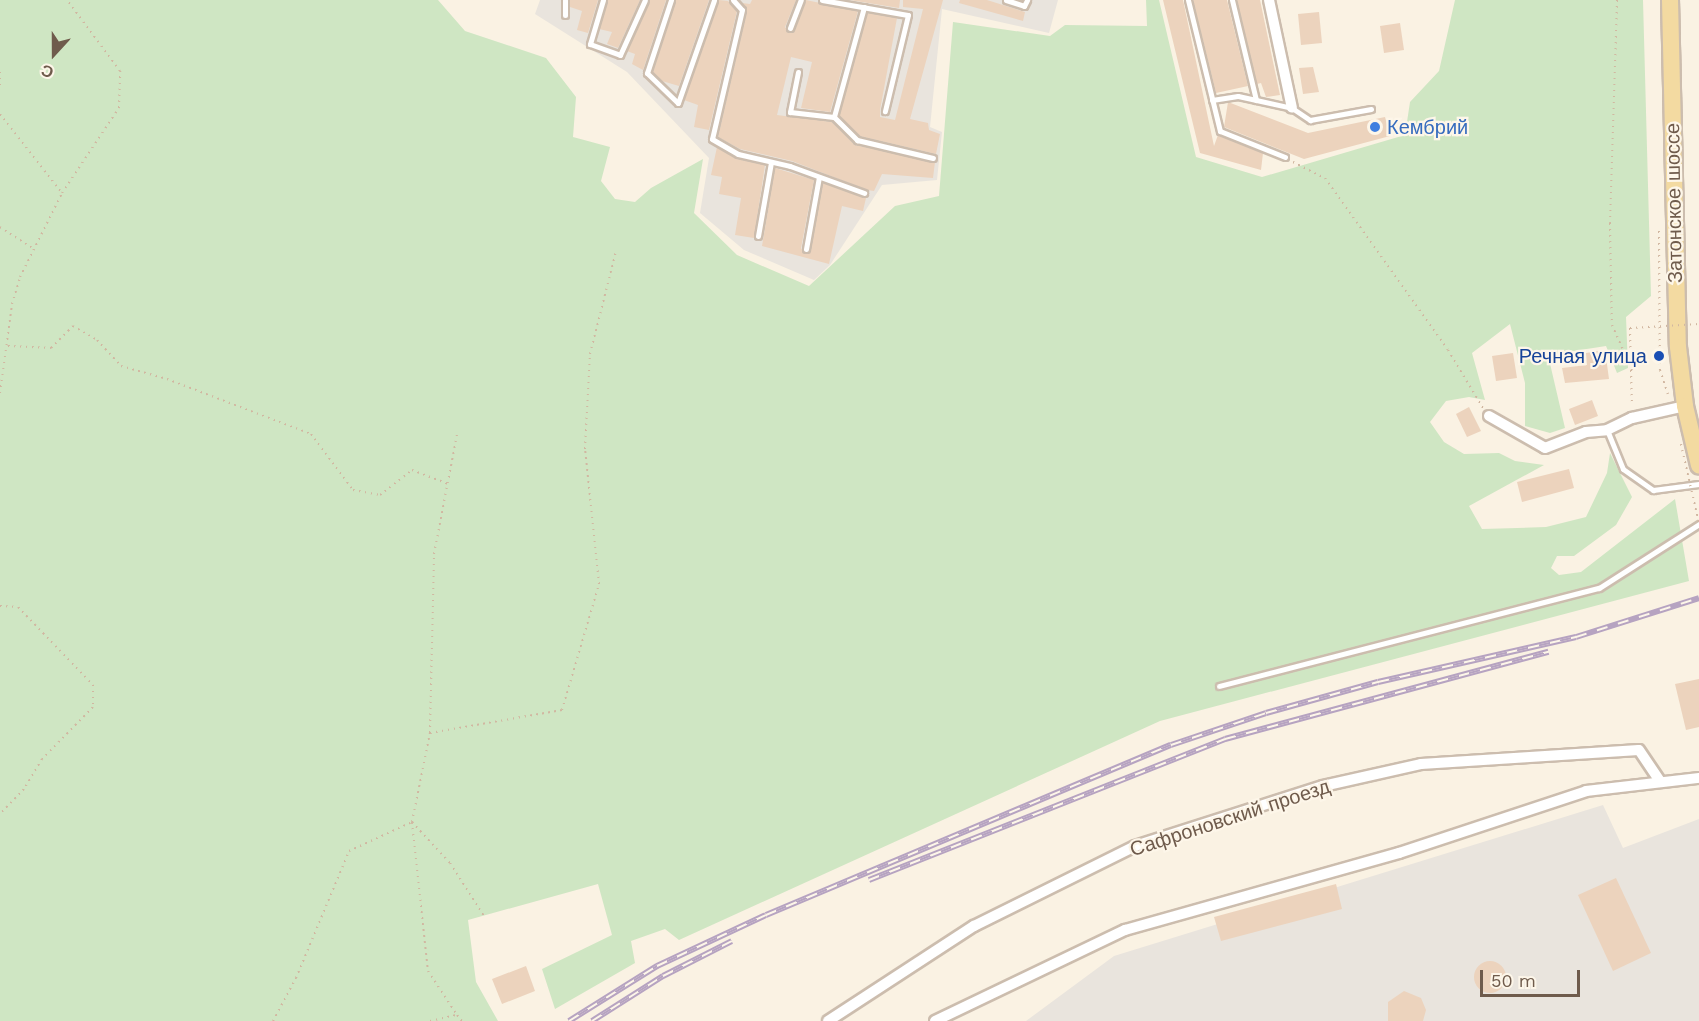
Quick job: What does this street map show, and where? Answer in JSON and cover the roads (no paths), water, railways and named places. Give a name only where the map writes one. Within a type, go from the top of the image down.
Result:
[{"type":"main road","name":"Затонское шоссе","points":[[1670,0],[1674,255],[1687,443],[1699,465]]},
{"type":"street","points":[[1269,0],[1292,108]]},
{"type":"street","points":[[1489,416],[1545,448],[1586,432],[1607,430],[1632,418],[1685,406]]},
{"type":"street","name":"Сафроновский проезд","points":[[828,1021],[974,926],[1135,846],[1323,786],[1421,764],[1639,750],[1659,780]]},
{"type":"street","points":[[935,1021],[1125,930],[1400,853],[1586,791],[1659,780],[1699,778]]},
{"type":"lane","points":[[565,0],[565,15]]},
{"type":"lane","points":[[603,0],[590,44],[620,55],[645,0]]},
{"type":"lane","points":[[671,0],[647,73],[678,103],[714,0]]},
{"type":"lane","points":[[733,0],[742,10],[712,139],[738,154],[771,162],[864,193]]},
{"type":"lane","points":[[790,28],[801,0]]},
{"type":"lane","points":[[822,0],[908,15],[885,111]]},
{"type":"lane","points":[[1006,0],[1024,6],[1027,0]]},
{"type":"lane","points":[[1188,0],[1220,131],[1285,157]]},
{"type":"lane","points":[[1232,0],[1256,100]]},
{"type":"lane","points":[[834,117],[864,8]]},
{"type":"lane","points":[[798,72],[790,112],[834,117],[857,140],[933,158]]},
{"type":"lane","points":[[1212,100],[1238,96],[1292,108],[1310,120],[1371,109]]},
{"type":"lane","points":[[758,236],[771,162]]},
{"type":"lane","points":[[806,249],[819,177]]},
{"type":"lane","points":[[1607,430],[1623,469],[1653,490],[1699,484]]},
{"type":"lane","points":[[1219,686],[1599,588],[1699,524]]},
{"type":"railway","points":[[569,1021],[657,966],[766,915],[1171,745],[1266,713],[1378,682],[1576,637],[1699,598]]},
{"type":"railway","points":[[869,880],[1225,739],[1548,652]]},
{"type":"railway","points":[[592,1021],[663,976],[732,941]]},
{"type":"place","name":"Кембрий","points":[[1375,127]]},
{"type":"place","name":"Речная улица","points":[[1659,356]]}]
